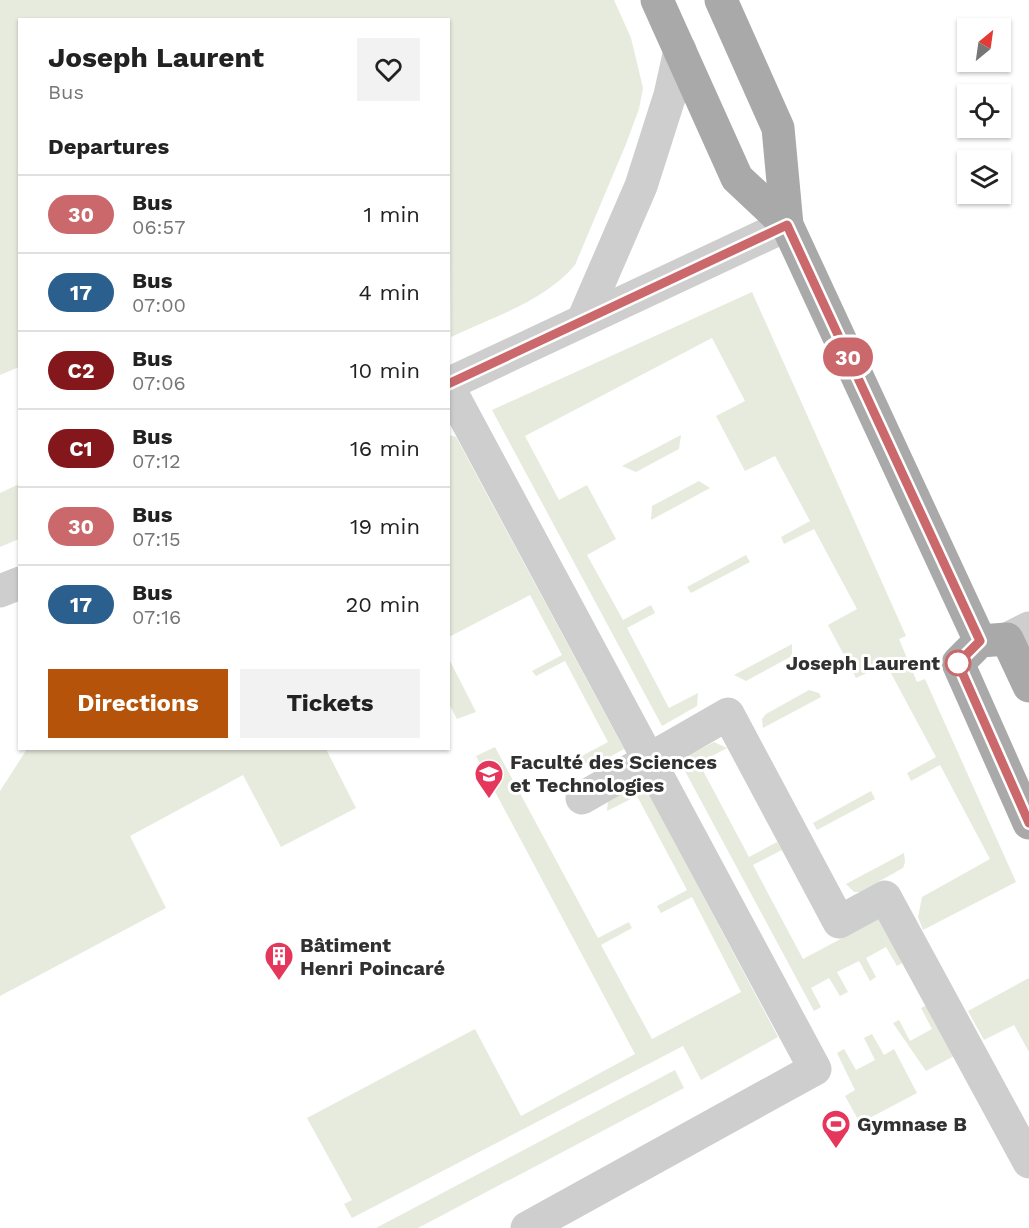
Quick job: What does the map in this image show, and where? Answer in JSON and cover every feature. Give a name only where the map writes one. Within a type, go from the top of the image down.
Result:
[{"type":"main road","points":[[657,0],[737,178],[787,225],[1005,636],[1029,686]]},
{"type":"main road","points":[[721,0],[778,128],[787,225]]},
{"type":"main road","points":[[1005,636],[958,663],[1029,823]]},
{"type":"street","points":[[583,320],[641,186],[670,95],[680,50]]},
{"type":"street","points":[[450,384],[787,225]]},
{"type":"street","points":[[450,389],[815,1069],[527,1228]]},
{"type":"street","points":[[0,591],[18,585]]},
{"type":"street","points":[[582,798],[728,714],[839,922],[885,897],[1029,1162]]},
{"type":"shaded area","points":[[0,0],[614,0],[631,38],[643,88],[639,109],[626,144],[575,265],[563,278],[534,298],[451,337],[450,18],[18,18],[18,367],[0,375]]},
{"type":"shaded area","points":[[752,292],[906,636],[899,639],[917,682],[925,679],[1016,882],[923,930],[918,917],[922,897],[990,859],[940,765],[911,781],[907,773],[936,757],[886,664],[856,678],[828,625],[857,609],[814,529],[784,544],[781,537],[810,521],[775,456],[745,471],[716,416],[745,401],[712,338],[525,436],[559,500],[587,485],[616,539],[587,555],[623,620],[651,605],[655,613],[627,628],[669,708],[698,693],[697,706],[662,726],[492,410]]},
{"type":"shaded area","points":[[450,435],[456,437],[624,749],[595,765],[589,765],[578,758],[608,742],[565,661],[536,676],[532,671],[562,655],[530,595],[450,636]]},
{"type":"shaded area","points":[[681,435],[679,449],[636,472],[622,466]]},
{"type":"shaded area","points":[[699,481],[710,488],[651,520],[652,506]]},
{"type":"shaded area","points":[[18,484],[18,539],[0,547],[0,493]]},
{"type":"shaded area","points":[[746,555],[750,562],[691,593],[687,587]]},
{"type":"shaded area","points":[[792,644],[792,656],[746,681],[734,675]]},
{"type":"shaded area","points":[[450,661],[476,712],[457,719],[450,706]]},
{"type":"shaded area","points":[[809,690],[819,693],[821,697],[763,728],[762,719],[766,714]]},
{"type":"shaded area","points":[[714,742],[727,748],[699,763],[749,857],[777,842],[782,850],[753,865],[803,959],[878,919],[882,920],[904,962],[897,966],[886,947],[866,958],[876,977],[870,981],[859,961],[837,972],[848,992],[840,996],[829,978],[811,988],[821,1007],[814,1011],[679,760]]},
{"type":"shaded area","points":[[495,747],[598,938],[629,922],[632,928],[601,945],[652,1039],[741,992],[692,897],[661,913],[657,906],[687,890],[637,796],[607,811],[608,800],[641,779],[778,1037],[701,1080],[683,1046],[352,1218],[344,1204],[352,1200],[307,1118],[475,1029],[521,1116],[635,1054],[476,756]]},
{"type":"shaded area","points":[[26,750],[327,750],[356,808],[281,847],[243,775],[130,836],[166,908],[0,996],[0,791]]},
{"type":"shaded area","points":[[871,791],[875,799],[817,830],[813,823]]},
{"type":"shaded area","points":[[904,853],[903,868],[860,892],[854,892],[846,884]]},
{"type":"shaded area","points":[[1029,978],[1029,1052],[1014,1025],[984,1040],[968,1011]]},
{"type":"shaded area","points":[[927,1005],[954,1056],[926,1071],[893,1023],[899,1020],[910,1041],[932,1029],[921,1008]]},
{"type":"shaded area","points":[[872,1034],[884,1055],[894,1049],[917,1093],[860,1123],[845,1096],[855,1090],[837,1053],[844,1049],[856,1070],[875,1060],[864,1038]]},
{"type":"shaded area","points":[[675,1070],[684,1088],[418,1228],[376,1228]]},
{"type":"bus line","name":"30","points":[[450,383],[787,225],[919,514],[980,641],[958,663],[1029,823]]},
{"type":"place","name":"Joseph Laurent","points":[[958,663]]},
{"type":"place","name":"Faculté des Sciences et Technologies","points":[[489,800]]},
{"type":"place","name":"Bâtiment Henri Poincaré","points":[[279,982]]},
{"type":"place","name":"Gymnase B","points":[[836,1150]]}]
